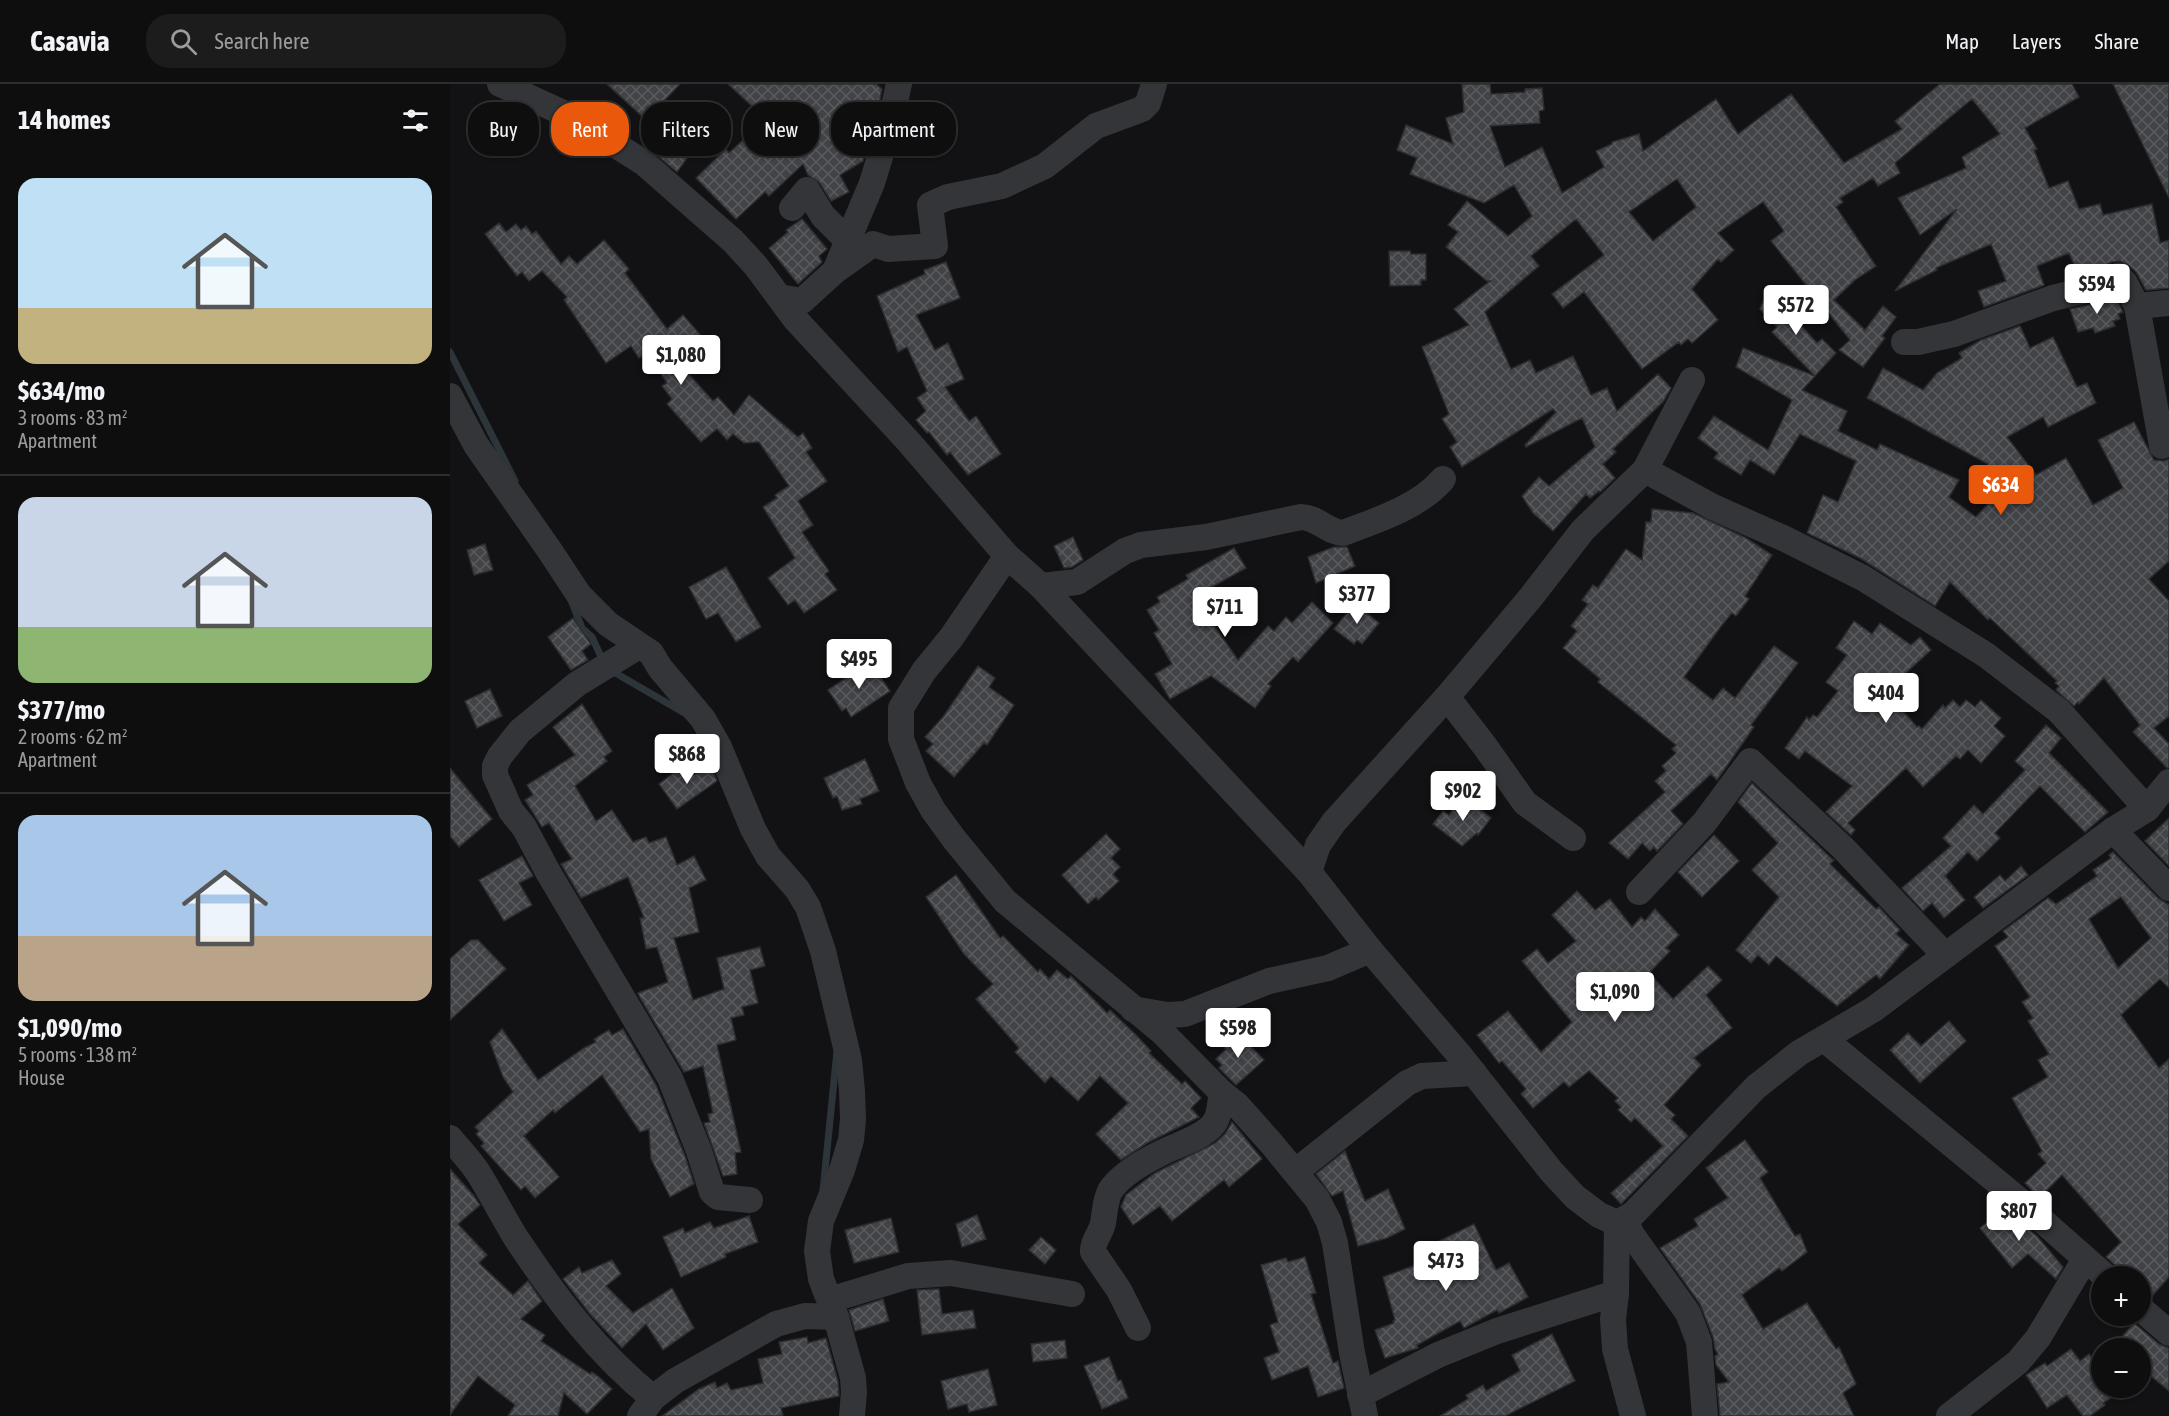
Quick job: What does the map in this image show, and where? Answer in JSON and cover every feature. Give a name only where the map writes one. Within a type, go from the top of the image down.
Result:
[{"type":"street","points":[[835,271],[876,171],[899,84]]},
{"type":"street","points":[[779,297],[802,301],[835,271],[873,244],[888,249],[935,246],[930,205],[948,197],[1002,186],[1045,166],[1096,126],[1142,109],[1153,93],[1154,84]]},
{"type":"street","points":[[506,85],[570,116],[644,163],[734,241],[756,266],[796,320],[908,441],[1007,556],[1041,586],[1309,872],[1370,950],[1474,1073],[1522,1136],[1575,1197],[1599,1215],[1621,1222],[1632,1235],[1688,1313],[1699,1342],[1705,1416]]},
{"type":"street","points":[[792,208],[807,189],[822,216],[848,241]]},
{"type":"street","points":[[1904,342],[1918,342],[1954,334],[2053,298],[2086,290],[2118,276],[2125,283],[2138,306],[2162,446]]},
{"type":"street","points":[[2138,306],[2169,303]]},
{"type":"street","points":[[1309,872],[1318,845],[1334,822],[1448,697],[1583,530],[1645,470],[1692,380]]},
{"type":"street","points":[[450,396],[476,444],[579,595],[608,624],[651,653],[660,668],[703,719],[713,735],[753,829],[768,856],[797,889],[808,907],[823,951],[849,1060],[853,1119],[851,1140],[842,1170],[821,1221],[817,1262],[854,1385],[852,1416]]},
{"type":"street","points":[[1645,470],[1713,507],[1783,538],[1863,578],[1986,655],[2059,711],[2147,809]]},
{"type":"street","points":[[1041,586],[1077,582],[1125,551],[1142,545],[1206,537],[1301,517],[1315,520],[1334,532],[1343,533],[1408,506],[1443,479]]},
{"type":"street","points":[[1007,556],[951,638],[924,670],[901,708],[901,738],[918,783],[933,810],[1005,901],[1161,1032],[1237,1105],[1317,1199],[1329,1222],[1335,1243],[1362,1406],[1438,1355],[1497,1331],[1616,1293]]},
{"type":"street","points":[[639,646],[577,684],[520,730],[500,756],[495,766],[495,775],[511,811],[524,827],[548,872],[670,1078],[699,1151],[712,1192],[718,1197],[750,1200]]},
{"type":"street","points":[[1448,697],[1525,803],[1573,838]]},
{"type":"street","points":[[1639,892],[1704,823],[1750,761],[1843,848],[1945,956]]},
{"type":"street","points":[[1633,1416],[1615,1349],[1613,1319],[1621,1222],[1697,1151],[1756,1087],[1799,1053],[1874,1009],[2113,830],[2147,809],[2169,782]]},
{"type":"street","points":[[2113,830],[2169,888]]},
{"type":"street","points":[[1133,1009],[1167,1015],[1185,1014],[1269,981],[1328,968],[1370,950]]},
{"type":"street","points":[[1824,1039],[2019,1200],[2093,1266]]},
{"type":"street","points":[[1295,1172],[1407,1083],[1422,1076],[1474,1073]]},
{"type":"street","points":[[1138,1328],[1124,1297],[1093,1252],[1092,1248],[1103,1225],[1106,1202],[1110,1191],[1132,1171],[1160,1154],[1196,1137],[1216,1121],[1222,1093]]},
{"type":"street","points":[[450,1138],[478,1172],[516,1238],[560,1300],[592,1341],[633,1382],[647,1407],[675,1381],[776,1324],[833,1309],[908,1276],[951,1273],[1072,1294]]},
{"type":"street","points":[[1949,1416],[2018,1362],[2038,1338],[2085,1259]]},
{"type":"street","points":[[2151,1317],[2169,1333]]},
{"type":"building","points":[[607,84],[680,84],[663,102],[641,102],[641,115]]},
{"type":"building","points":[[728,84],[876,84],[882,89],[879,102],[831,102],[831,156],[865,156],[863,161],[840,175],[849,192],[831,201],[819,182],[808,175],[803,164],[769,196],[765,192],[736,219],[696,178],[719,156],[731,156],[731,151],[743,140],[743,156],[819,156],[819,102],[748,102]]},
{"type":"building","points":[[1462,84],[1490,84],[1491,94],[1525,92],[1525,89],[1542,88],[1544,110],[1539,111],[1540,123],[1490,126],[1505,167],[1542,147],[1562,193],[1604,167],[1596,151],[1612,142],[1639,134],[1643,151],[1716,99],[1738,134],[1791,94],[1844,163],[1902,129],[1895,121],[1940,84],[2072,84],[2079,97],[2025,128],[2037,149],[2034,150],[2049,188],[2068,181],[2079,209],[2100,204],[2103,215],[2152,204],[2160,243],[2169,240],[2169,288],[2146,290],[2136,272],[2120,261],[2112,262],[2079,276],[2069,253],[2037,266],[2044,285],[1984,307],[1978,291],[2006,281],[1991,244],[1936,268],[1937,270],[1895,291],[1957,209],[1920,235],[1898,198],[1966,168],[1962,157],[2000,134],[1972,99],[1895,163],[1900,173],[1878,186],[1873,178],[1840,198],[1843,202],[1836,207],[1876,266],[1855,280],[1834,300],[1865,330],[1883,306],[1896,317],[1882,336],[1885,338],[1863,367],[1839,350],[1850,340],[1771,241],[1784,231],[1763,202],[1718,233],[1734,250],[1721,262],[1718,259],[1692,289],[1718,320],[1692,343],[1688,339],[1681,345],[1679,342],[1642,369],[1584,292],[1563,308],[1552,294],[1604,255],[1576,219],[1531,256],[1539,266],[1485,312],[1511,369],[1530,360],[1536,373],[1573,356],[1591,395],[1607,388],[1617,411],[1658,374],[1671,388],[1663,402],[1613,449],[1616,452],[1603,464],[1615,478],[1590,498],[1586,494],[1553,531],[1533,513],[1522,496],[1539,477],[1549,486],[1595,447],[1582,418],[1526,447],[1525,445],[1556,412],[1553,409],[1462,467],[1450,447],[1457,442],[1442,419],[1449,414],[1422,347],[1469,325],[1454,309],[1490,281],[1487,281],[1446,247],[1458,232],[1448,225],[1467,201],[1508,236],[1532,216],[1514,185],[1484,203],[1410,174],[1417,158],[1397,150],[1406,125],[1453,144],[1446,118],[1464,112]],"holes":[[[1677,179],[1696,207],[1653,241],[1629,212]]]},
{"type":"building","points":[[2113,84],[2169,84],[2169,198]]},
{"type":"building","points":[[658,156],[684,156],[687,158],[677,172]]},
{"type":"building","points":[[802,219],[827,249],[819,256],[822,262],[798,284],[769,248],[788,232],[786,230]]},
{"type":"building","points":[[499,223],[506,232],[516,224],[521,230],[526,226],[532,234],[536,231],[561,264],[569,256],[577,264],[604,240],[629,269],[625,273],[667,329],[683,315],[711,347],[685,370],[713,401],[718,397],[734,415],[749,395],[798,437],[803,433],[812,448],[806,452],[827,481],[798,501],[813,525],[802,532],[829,571],[825,574],[837,590],[804,613],[795,600],[788,605],[768,578],[795,558],[763,507],[789,486],[759,442],[744,443],[733,434],[727,440],[717,429],[701,442],[667,404],[672,399],[662,386],[667,383],[647,353],[639,358],[631,346],[606,363],[564,300],[567,297],[542,271],[529,281],[522,272],[517,276],[485,234]]},
{"type":"building","points":[[1389,251],[1426,254],[1426,280],[1421,280],[1421,285],[1390,286]]},
{"type":"building","points":[[946,262],[960,298],[916,315],[935,350],[948,343],[964,379],[945,387],[969,421],[976,416],[1001,454],[968,475],[950,452],[947,455],[916,420],[926,411],[917,398],[927,391],[907,347],[898,352],[877,296],[925,274],[924,270]]},
{"type":"building","points":[[1768,289],[1817,343],[1822,339],[1836,353],[1815,376],[1772,332],[1777,327],[1760,309]]},
{"type":"building","points":[[2114,294],[2123,312],[2118,314],[2120,319],[2113,321],[2115,326],[2095,333],[2093,328],[2078,332],[2070,309],[2092,304]]},
{"type":"building","points":[[2020,326],[2030,348],[2053,337],[2077,387],[2087,383],[2096,403],[2048,427],[2043,417],[2007,437],[2036,475],[2066,458],[2093,505],[2123,488],[2098,440],[2134,422],[2154,460],[2169,459],[2169,561],[2149,579],[2169,601],[2169,716],[2154,728],[2169,744],[2169,767],[2167,768],[2133,732],[2140,725],[2104,678],[2079,704],[2078,702],[2074,706],[2056,690],[2059,686],[2055,683],[2057,681],[1990,618],[1988,620],[1950,582],[1935,606],[1860,558],[1807,533],[1823,495],[1838,502],[1856,461],[1800,434],[1774,475],[1750,460],[1741,475],[1714,458],[1718,453],[1698,438],[1714,416],[1768,450],[1792,400],[1736,367],[1743,348],[1815,376],[1802,390],[1847,411],[1838,431],[1877,450],[1880,444],[1959,480],[1949,497],[1976,517],[1996,495],[1982,476],[1988,464],[1867,398],[1883,368],[1923,390],[1937,373],[1962,358],[1959,353],[1981,340]]},
{"type":"building","points":[[1652,509],[1693,513],[1746,538],[1772,555],[1745,596],[1749,599],[1736,616],[1732,613],[1722,625],[1684,677],[1713,700],[1723,688],[1735,698],[1774,646],[1798,663],[1751,725],[1754,727],[1717,780],[1711,774],[1671,811],[1683,824],[1657,851],[1654,847],[1650,851],[1642,843],[1628,859],[1609,843],[1665,792],[1655,781],[1666,771],[1662,766],[1676,753],[1672,749],[1676,745],[1598,682],[1600,679],[1563,648],[1577,631],[1571,626],[1588,604],[1582,600],[1593,585],[1598,588],[1626,549],[1642,560],[1646,522],[1651,522]]},
{"type":"building","points":[[1073,537],[1083,560],[1072,567],[1064,568],[1054,546]]},
{"type":"building","points":[[485,544],[493,570],[474,575],[467,550]]},
{"type":"building","points":[[1334,547],[1347,547],[1355,566],[1316,583],[1308,557]]},
{"type":"building","points":[[1234,548],[1246,568],[1208,589],[1213,597],[1199,604],[1238,660],[1268,626],[1274,631],[1286,617],[1292,623],[1312,602],[1333,623],[1298,662],[1293,657],[1268,684],[1271,686],[1255,708],[1211,676],[1170,699],[1155,674],[1172,664],[1154,633],[1159,630],[1147,610],[1160,602],[1157,597],[1188,579],[1186,575]]},
{"type":"building","points":[[726,567],[761,627],[736,642],[718,613],[706,619],[689,587]]},
{"type":"building","points":[[1355,603],[1379,623],[1362,644],[1357,640],[1354,644],[1334,629]]},
{"type":"building","points":[[573,618],[591,644],[582,651],[588,660],[571,670],[548,637]]},
{"type":"building","points":[[1854,621],[1872,634],[1880,623],[1911,645],[1920,637],[1931,650],[1886,691],[1917,727],[1922,729],[1943,705],[1945,708],[1953,700],[1960,707],[1966,700],[1975,707],[1981,700],[2001,718],[1994,726],[2005,736],[1981,763],[1968,750],[1960,759],[1956,756],[1923,787],[1906,768],[1848,823],[1855,830],[1851,835],[1826,812],[1852,786],[1805,751],[1799,759],[1785,748],[1807,717],[1809,720],[1813,715],[1817,717],[1838,691],[1826,682],[1847,655],[1836,648]]},
{"type":"building","points":[[868,663],[870,666],[872,664],[890,691],[851,717],[846,708],[842,711],[828,690]]},
{"type":"building","points":[[978,666],[995,678],[989,687],[1014,705],[987,745],[984,743],[954,777],[926,751],[933,744],[925,737],[943,717]]},
{"type":"building","points":[[490,689],[502,716],[477,728],[465,701]]},
{"type":"building","points":[[582,704],[612,751],[604,757],[607,761],[575,786],[596,821],[612,810],[633,842],[646,837],[649,843],[666,837],[677,865],[694,856],[706,880],[689,888],[699,932],[674,938],[693,1000],[724,989],[717,958],[760,947],[765,966],[750,970],[758,1003],[742,1007],[744,1015],[731,1018],[736,1040],[717,1045],[741,1152],[735,1153],[737,1174],[723,1176],[704,1123],[710,1122],[708,1114],[713,1113],[703,1066],[684,1072],[639,996],[638,993],[668,982],[657,947],[646,949],[640,918],[644,918],[628,877],[581,898],[561,864],[572,859],[549,823],[542,827],[525,800],[533,795],[527,785],[575,755],[553,727]]},
{"type":"building","points":[[2046,725],[2061,738],[2049,753],[2108,812],[2085,832],[2040,786],[1995,833],[2000,838],[1977,861],[1968,852],[1945,876],[1965,900],[1944,918],[1932,903],[1923,911],[1902,888],[1951,846],[1943,838],[1974,805],[1983,814],[2025,770],[2015,761]]},
{"type":"building","points":[[865,759],[879,791],[860,799],[862,804],[842,810],[837,796],[833,798],[824,778]]},
{"type":"building","points":[[684,765],[691,776],[711,766],[717,781],[677,809],[659,784]]},
{"type":"building","points":[[450,768],[492,819],[459,847],[450,836]]},
{"type":"building","points":[[1752,783],[1834,860],[1830,864],[1876,909],[1879,907],[1900,930],[1896,934],[1909,945],[1880,979],[1876,975],[1837,1006],[1776,956],[1769,965],[1758,955],[1751,963],[1736,950],[1779,897],[1752,870],[1778,843],[1738,802]]},
{"type":"building","points":[[1463,796],[1491,818],[1478,835],[1477,833],[1462,846],[1433,824],[1443,811],[1449,815]]},
{"type":"building","points":[[2169,818],[2169,866],[2145,841]]},
{"type":"building","points":[[1106,834],[1120,849],[1111,858],[1120,867],[1113,874],[1119,881],[1098,900],[1096,897],[1088,904],[1062,875]]},
{"type":"building","points":[[1714,835],[1739,861],[1702,897],[1678,872]]},
{"type":"building","points":[[2113,852],[2158,898],[2169,905],[2169,988],[2160,979],[2121,1015],[2159,1068],[2169,1059],[2169,1277],[2151,1297],[2151,1266],[2116,1266],[2106,1257],[2121,1242],[2062,1175],[2039,1198],[2025,1183],[2046,1163],[2038,1154],[2042,1151],[2012,1098],[2048,1077],[2038,1060],[2049,1054],[2028,1021],[2033,1018],[2022,1002],[2030,997],[1995,946],[2008,937],[2003,931],[2048,898],[2056,904],[2097,876],[2093,870],[2111,858],[2109,855]],"holes":[[[2121,897],[2151,938],[2118,968],[2089,919]]]},
{"type":"building","points":[[522,856],[533,876],[519,883],[532,905],[504,921],[479,880]]},
{"type":"building","points":[[2021,866],[2028,875],[1983,908],[1974,897],[2000,875],[2005,881]]},
{"type":"building","points":[[956,875],[1000,938],[1003,936],[1038,972],[1040,969],[1049,979],[1057,970],[1068,979],[1071,976],[1107,1013],[1110,1010],[1137,1036],[1151,1051],[1149,1053],[1182,1084],[1185,1081],[1201,1098],[1191,1108],[1199,1117],[1147,1143],[1121,1160],[1096,1134],[1128,1103],[1100,1076],[1078,1101],[1051,1076],[1045,1083],[1015,1052],[1019,1048],[976,999],[993,984],[964,954],[926,897]]},
{"type":"building","points":[[1577,891],[1595,910],[1610,899],[1632,927],[1641,917],[1645,921],[1655,909],[1679,935],[1666,948],[1670,951],[1649,973],[1673,999],[1708,966],[1722,980],[1706,995],[1732,1028],[1694,1058],[1701,1065],[1664,1105],[1675,1115],[1671,1119],[1688,1136],[1621,1204],[1611,1193],[1663,1146],[1635,1118],[1631,1122],[1618,1110],[1621,1107],[1615,1101],[1618,1098],[1589,1071],[1569,1087],[1564,1082],[1533,1108],[1521,1094],[1526,1089],[1502,1061],[1499,1063],[1477,1035],[1508,1011],[1541,1052],[1572,1022],[1522,961],[1537,949],[1548,963],[1576,941],[1552,915]]},
{"type":"building","points":[[471,940],[478,940],[506,969],[450,1020],[450,959]]},
{"type":"building","points":[[1949,1021],[1966,1041],[1920,1083],[1890,1050],[1908,1033],[1921,1046]]},
{"type":"building","points":[[502,1029],[538,1080],[596,1042],[594,1039],[609,1030],[612,1035],[623,1029],[656,1085],[694,1184],[670,1197],[651,1159],[649,1129],[640,1132],[602,1075],[555,1113],[553,1110],[524,1136],[559,1177],[535,1198],[525,1186],[521,1190],[481,1146],[484,1143],[476,1134],[479,1131],[475,1127],[513,1092],[503,1077],[490,1042]]},
{"type":"building","points":[[1237,1032],[1264,1060],[1236,1085],[1219,1068],[1222,1065],[1216,1059],[1226,1049],[1222,1045]]},
{"type":"building","points":[[1232,1122],[1262,1159],[1229,1187],[1224,1180],[1172,1221],[1160,1206],[1133,1225],[1121,1207],[1126,1195],[1155,1173],[1215,1143],[1225,1134]]},
{"type":"building","points":[[1745,1140],[1768,1172],[1760,1178],[1795,1236],[1800,1234],[1807,1252],[1782,1271],[1779,1268],[1742,1295],[1763,1329],[1807,1303],[1836,1349],[1839,1347],[1856,1384],[1843,1393],[1854,1416],[1720,1416],[1717,1384],[1729,1382],[1716,1365],[1715,1356],[1718,1354],[1713,1337],[1700,1304],[1660,1248],[1698,1226],[1694,1219],[1728,1198],[1706,1168]]},
{"type":"building","points":[[1345,1151],[1365,1201],[1388,1189],[1405,1229],[1387,1238],[1358,1246],[1343,1191],[1332,1196],[1316,1174]]},
{"type":"building","points":[[450,1169],[480,1205],[458,1224],[487,1255],[479,1263],[513,1295],[528,1281],[542,1301],[521,1319],[545,1335],[541,1341],[590,1374],[592,1372],[612,1389],[587,1414],[564,1393],[558,1416],[508,1416],[515,1405],[478,1376],[450,1415]]},
{"type":"building","points":[[2005,1208],[2037,1236],[2063,1267],[2056,1279],[2028,1254],[2012,1268],[1980,1228]]},
{"type":"building","points":[[977,1215],[986,1239],[962,1247],[956,1224]]},
{"type":"building","points":[[749,1216],[758,1242],[725,1254],[726,1257],[681,1277],[663,1237],[683,1228],[685,1233],[710,1222],[714,1228]]},
{"type":"building","points":[[891,1218],[899,1252],[854,1263],[845,1230]]},
{"type":"building","points":[[1474,1224],[1496,1270],[1509,1263],[1528,1297],[1499,1313],[1497,1310],[1464,1328],[1460,1321],[1417,1345],[1418,1348],[1385,1358],[1375,1330],[1394,1323],[1395,1320],[1383,1277],[1432,1259],[1427,1247]]},
{"type":"building","points":[[1041,1237],[1056,1250],[1045,1264],[1029,1250]]},
{"type":"building","points":[[1305,1257],[1316,1293],[1311,1294],[1333,1363],[1338,1361],[1344,1388],[1318,1397],[1308,1366],[1272,1380],[1264,1358],[1279,1352],[1270,1325],[1278,1322],[1261,1265],[1286,1258],[1288,1262]]},
{"type":"building","points":[[612,1260],[621,1274],[606,1286],[633,1313],[672,1288],[694,1328],[663,1350],[646,1324],[622,1348],[590,1314],[563,1279],[579,1267],[582,1273]]},
{"type":"building","points":[[939,1289],[942,1314],[973,1310],[976,1328],[922,1335],[917,1290]]},
{"type":"building","points":[[883,1299],[889,1321],[855,1331],[849,1310]]},
{"type":"building","points":[[2131,1326],[2138,1326],[2159,1344],[2169,1348],[2169,1391],[2151,1376],[2151,1338],[2121,1338]]},
{"type":"building","points":[[1552,1334],[1575,1381],[1505,1416],[1440,1416],[1468,1399],[1466,1395],[1483,1385],[1486,1391],[1520,1371],[1512,1355]]},
{"type":"building","points":[[807,1337],[808,1343],[826,1338],[838,1381],[839,1396],[781,1408],[783,1416],[662,1416],[699,1389],[715,1382],[717,1388],[727,1383],[731,1390],[763,1383],[758,1359],[782,1354],[779,1342]]},
{"type":"building","points":[[1065,1340],[1067,1358],[1033,1362],[1031,1344]]},
{"type":"building","points":[[2071,1349],[2080,1361],[2089,1354],[2091,1357],[2091,1398],[2110,1398],[2090,1416],[2083,1416],[2067,1395],[2047,1408],[2026,1375],[2045,1363],[2047,1366]]},
{"type":"building","points":[[1109,1357],[1118,1381],[1121,1380],[1128,1398],[1102,1409],[1084,1366]]},
{"type":"building","points":[[988,1369],[997,1405],[969,1412],[967,1404],[948,1409],[941,1381]]},
{"type":"waterway","points":[[450,352],[515,481]]},
{"type":"waterway","points":[[571,600],[582,628],[592,637],[603,661]]},
{"type":"waterway","points":[[612,671],[686,714]]},
{"type":"waterway","points":[[823,1190],[837,1051]]}]
